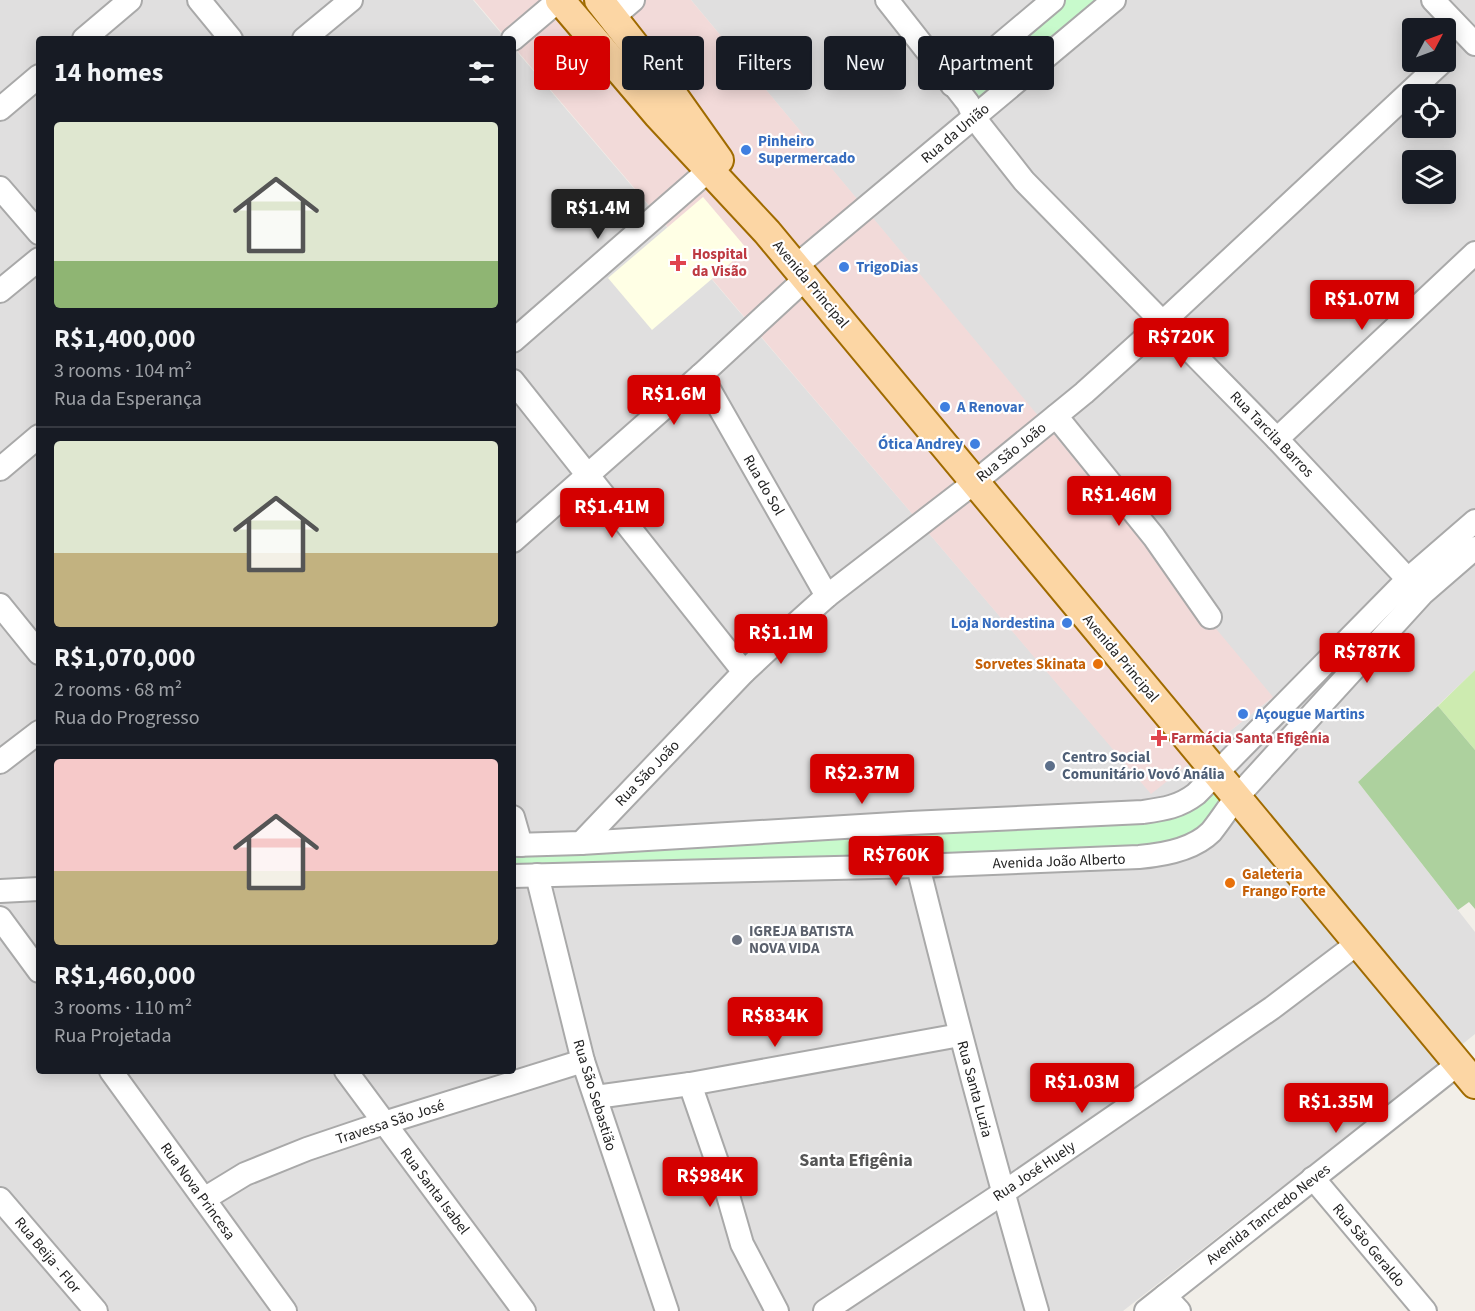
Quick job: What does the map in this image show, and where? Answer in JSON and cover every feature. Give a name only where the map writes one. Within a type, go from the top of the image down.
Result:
[{"type":"main road","name":"Avenida Principal","points":[[560,0],[658,116],[767,232],[1358,944],[1469,1066]]},
{"type":"main road","name":"Avenida Principal","points":[[615,6],[647,61],[694,124],[767,232]]},
{"type":"street","points":[[88,36],[130,0]]},
{"type":"street","points":[[199,0],[229,36]]},
{"type":"street","points":[[308,36],[351,0]]},
{"type":"street","points":[[516,37],[560,0]]},
{"type":"street","name":"Rua Tarcila Barros","points":[[887,0],[918,41]]},
{"type":"street","points":[[1010,36],[1053,0]]},
{"type":"street","name":"Rua da União","points":[[516,538],[701,375],[801,272],[974,117],[1114,0]]},
{"type":"street","points":[[1433,0],[1472,40],[1456,51]]},
{"type":"street","name":"Rua São João","points":[[581,843],[744,672],[827,596],[975,482],[1084,393],[1431,72]]},
{"type":"street","points":[[0,109],[36,79]]},
{"type":"street","name":"Rua Tarcila Barros","points":[[956,90],[968,103],[974,117],[1024,181],[1277,439],[1415,587]]},
{"type":"street","points":[[516,338],[709,170]]},
{"type":"street","points":[[0,188],[36,230]]},
{"type":"street","points":[[1277,439],[1475,253]]},
{"type":"street","points":[[0,291],[36,261]]},
{"type":"street","name":"Rua do Sol","points":[[701,375],[827,596]]},
{"type":"street","points":[[516,385],[744,672]]},
{"type":"street","points":[[1056,416],[1154,537],[1210,617]]},
{"type":"street","points":[[0,469],[36,439]]},
{"type":"street","name":"Avenida João Alberto","points":[[516,876],[918,866],[1120,858],[1157,855],[1193,844],[1210,833],[1237,797],[1415,587],[1475,520]]},
{"type":"street","name":"Avenida João Alberto","points":[[517,845],[1166,809],[1185,802],[1196,794],[1415,587],[1475,548]]},
{"type":"street","points":[[0,605],[36,649]]},
{"type":"street","points":[[0,762],[36,734]]},
{"type":"street","name":"Rua Santa Luzia","points":[[918,866],[960,1035],[1037,1311]]},
{"type":"street","name":"Rua São Sebastião","points":[[537,874],[583,1061],[667,1311]]},
{"type":"street","points":[[0,891],[36,889]]},
{"type":"street","points":[[0,918],[36,967]]},
{"type":"street","name":"Rua José Huely","points":[[825,1311],[1003,1193],[1272,1008],[1358,944]]},
{"type":"street","points":[[596,1098],[690,1084],[960,1035]]},
{"type":"street","name":"Travessa São José","points":[[204,1199],[245,1173],[307,1149],[583,1061]]},
{"type":"street","name":"Avenida Tancredo Neves","points":[[1146,1311],[1172,1304],[1313,1178],[1469,1066]]},
{"type":"street","name":"Rua Nova Princesa","points":[[113,1074],[285,1311]]},
{"type":"street","name":"Rua Santa Isabel","points":[[348,1074],[524,1311]]},
{"type":"street","points":[[690,1084],[725,1185],[742,1244],[777,1311]]},
{"type":"street","name":"Rua São Geraldo","points":[[1313,1178],[1425,1311]]},
{"type":"street","name":"Rua Beija - Flor","points":[[0,1199],[96,1311]]},
{"type":"shaded area","points":[[0,0],[473,0],[503,36],[36,36],[36,1074],[516,1074],[516,51],[534,72],[534,90],[550,90],[1151,793],[1272,698],[766,90],[812,90],[812,36],[721,36],[691,0],[1475,0],[1475,670],[1358,782],[1475,932],[1475,1034],[1123,1311],[0,1311]]},
{"type":"shaded area","points":[[474,0],[691,0],[721,36],[716,36],[716,90],[766,90],[1273,697],[1151,794],[551,90],[610,90],[610,36],[534,36],[534,70],[516,49],[516,36],[505,36]]},
{"type":"shaded area","name":"Hospital da Visão","points":[[703,197],[747,249],[652,330],[608,278]]},
{"type":"green space","points":[[1065,0],[1099,0],[1054,38],[1054,36],[1021,36]]},
{"type":"green space","points":[[974,90],[993,90],[982,99]]},
{"type":"green space","points":[[1475,670],[1475,750],[1438,706]]},
{"type":"green space","points":[[1438,706],[1475,750],[1475,909],[1469,902],[1458,910],[1358,782]]},
{"type":"green space","points":[[1214,790],[1226,802],[1200,828],[1181,839],[1138,848],[516,869],[516,856],[925,828],[1147,822],[1175,818],[1190,810]]},
{"type":"place","name":"Pinheiro Supermercado","points":[[746,150]]},
{"type":"place","name":"Hospital da Visão","points":[[678,263]]},
{"type":"place","name":"TrigoDias","points":[[844,267]]},
{"type":"place","name":"A Renovar","points":[[945,407]]},
{"type":"place","name":"Ótica Andrey","points":[[975,444]]},
{"type":"place","name":"Loja Nordestina","points":[[1067,623]]},
{"type":"place","name":"Sorvetes Skinata","points":[[1098,664]]},
{"type":"place","name":"Açougue Martins","points":[[1243,714]]},
{"type":"place","name":"Farmácia Santa Efigênia","points":[[1159,738]]},
{"type":"place","name":"Centro Social Comunitário Vovó Anália","points":[[1050,766]]},
{"type":"place","name":"Galeteria Frango Forte","points":[[1230,883]]},
{"type":"place","name":"IGREJA BATISTA NOVA VIDA","points":[[737,940]]},
{"type":"district","name":"Santa Efigênia","points":[[856,1160]]}]
